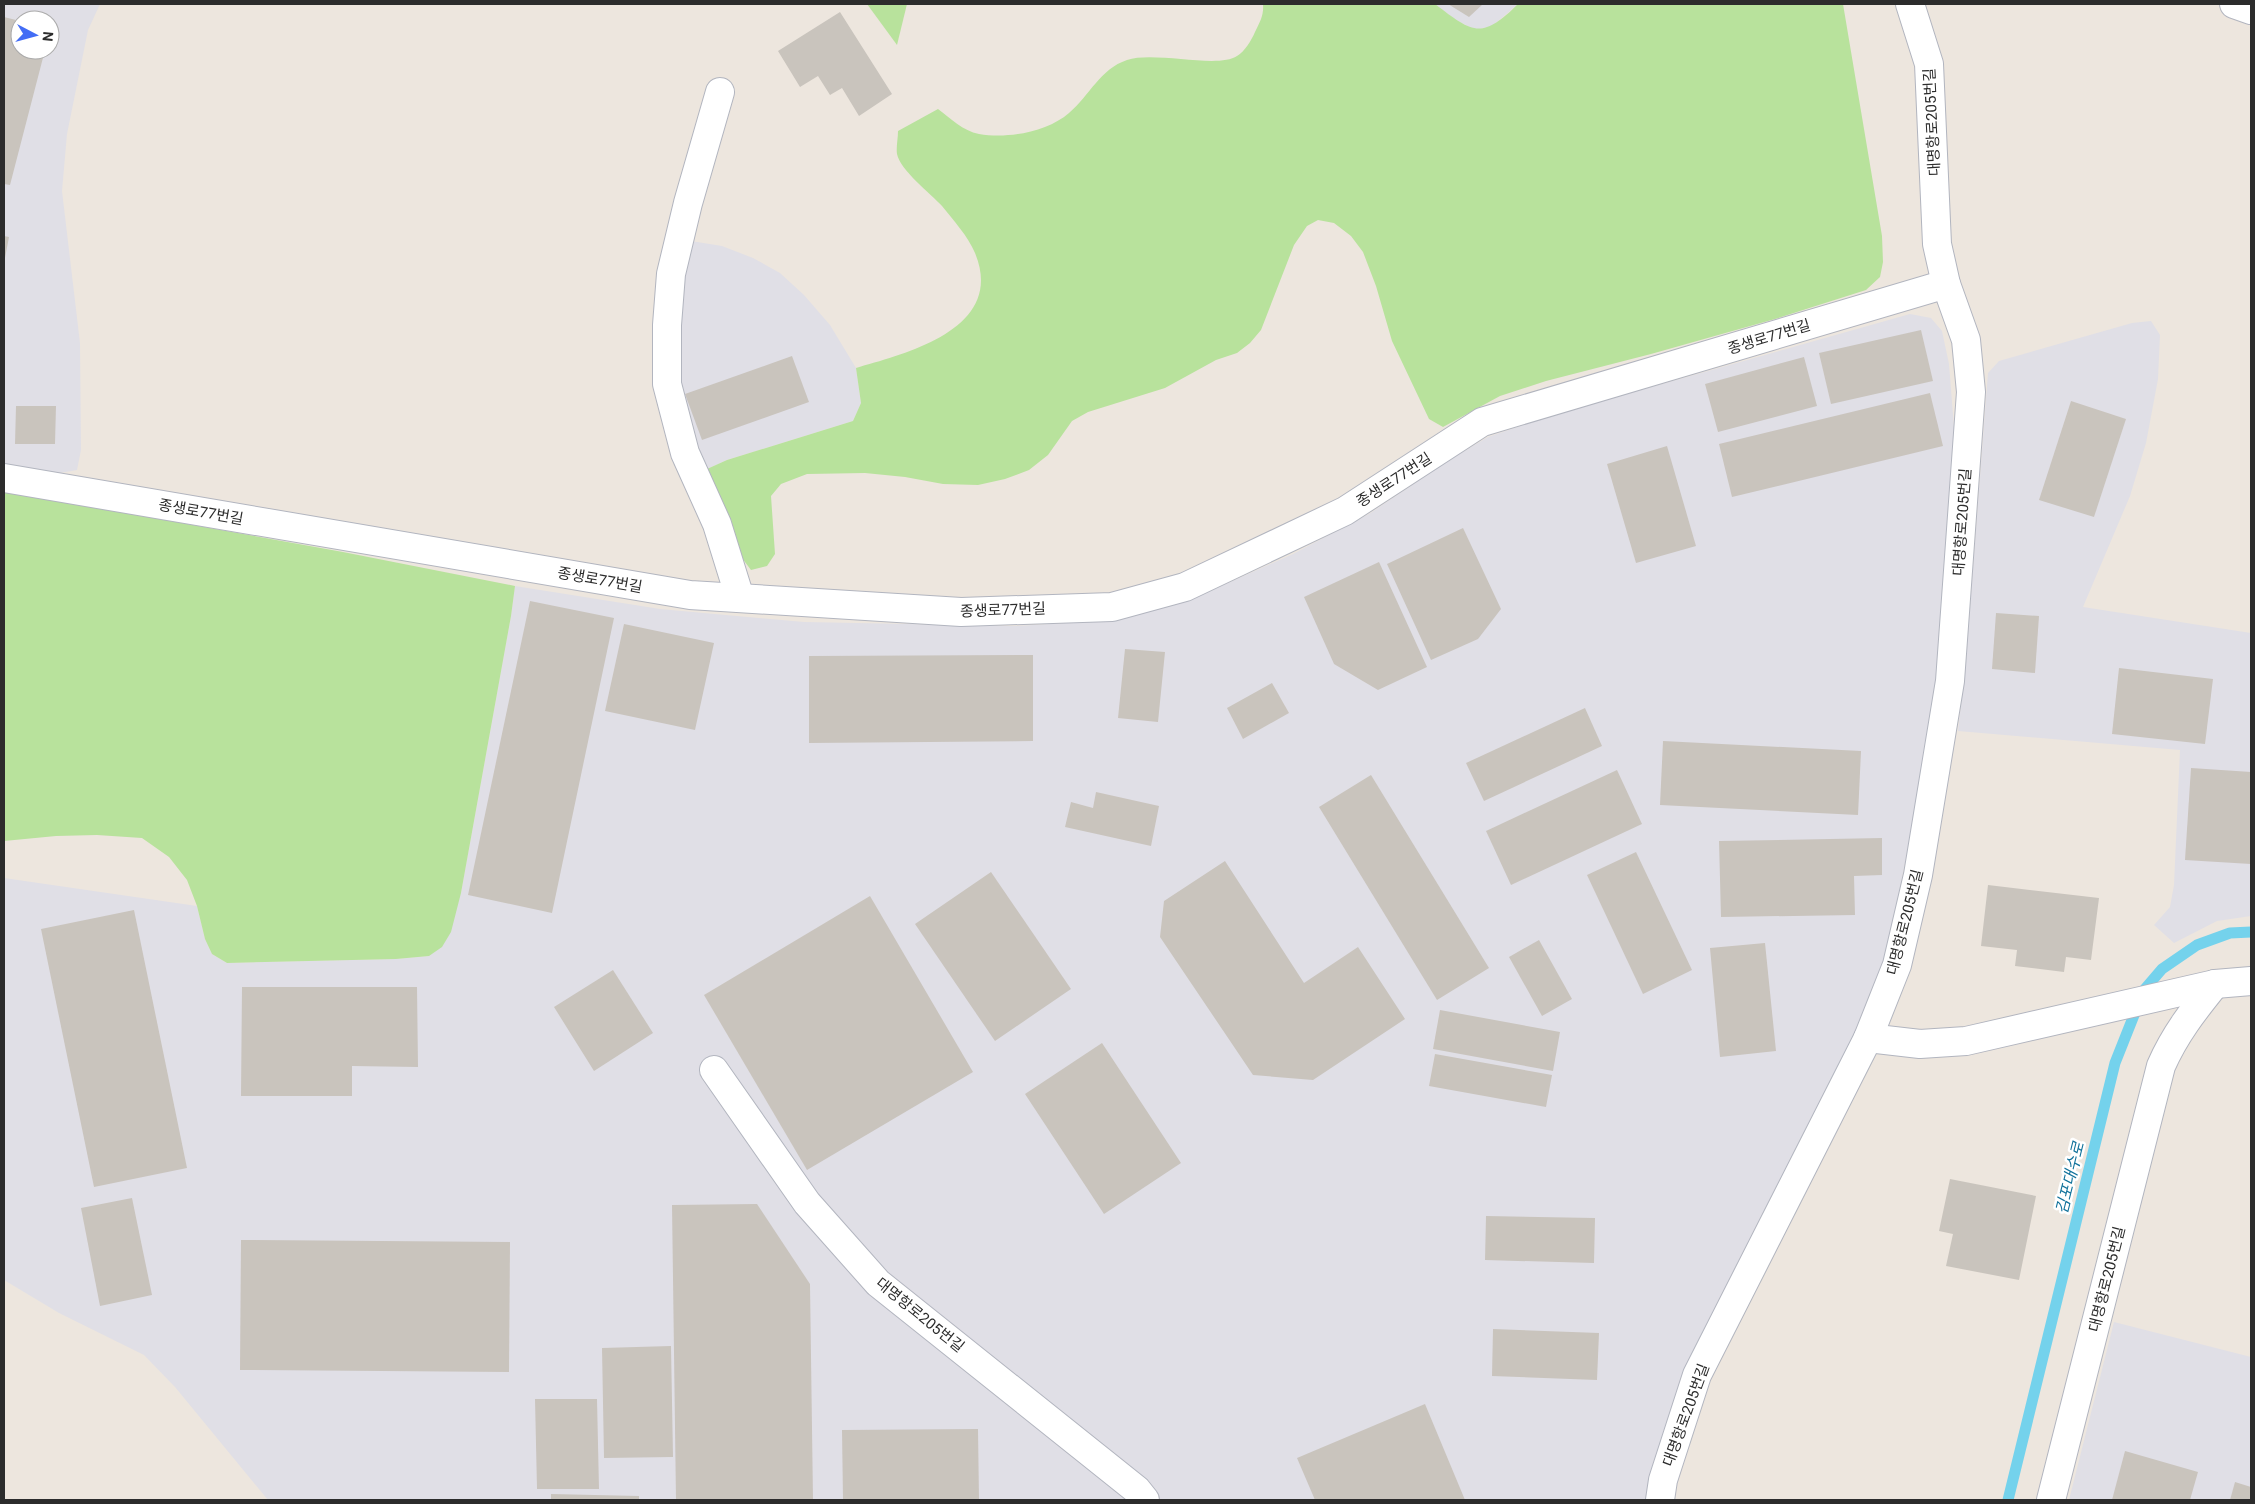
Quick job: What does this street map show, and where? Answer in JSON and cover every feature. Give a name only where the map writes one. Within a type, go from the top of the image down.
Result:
[{"type":"lane","name":"대명항로205번길","points":[[1660,1500],[1663,1480],[1697,1375],[1868,1038],[1899,956],[1918,875],[1950,681],[1971,392],[1966,340],[1946,284],[1937,244],[1930,64],[1910,4]]},
{"type":"lane","points":[[2234,4],[2251,10]]},
{"type":"lane","points":[[720,92],[688,203],[672,274],[667,325],[667,384],[685,453],[717,524],[740,598]]},
{"type":"lane","name":"종생로77번길","points":[[4,478],[690,596],[961,612],[1112,606],[1185,587],[1345,511],[1482,422],[1946,284]]},
{"type":"lane","points":[[1868,1038],[1920,1044],[1966,1041],[2216,984],[2251,981]]},
{"type":"lane","name":"대명항로205번길","points":[[2051,1500],[2161,1066],[2172,1041],[2184,1022],[2216,984]]},
{"type":"lane","name":"대명항로205번길","points":[[714,1070],[807,1203],[878,1283],[1137,1490],[1145,1500]]},
{"type":"shaded area","points":[[4,4],[100,4],[88,30],[67,134],[62,191],[80,343],[81,450],[77,470],[54,474],[4,465]]},
{"type":"shaded area","points":[[1435,4],[1518,4],[1491,27],[1475,30],[1456,20]]},
{"type":"shaded area","points":[[691,241],[722,246],[753,258],[780,273],[804,295],[830,325],[856,368],[861,403],[853,421],[727,460],[707,469],[693,435],[676,374],[683,269]]},
{"type":"shaded area","points":[[1910,314],[1931,318],[1942,331],[1949,364],[1955,440],[1936,685],[1919,792],[1892,928],[1883,963],[1865,1011],[1836,1074],[1690,1357],[1653,1474],[1648,1500],[268,1500],[175,1387],[144,1355],[59,1313],[4,1280],[4,878],[197,906],[205,939],[212,954],[227,963],[396,959],[429,956],[461,893],[515,586],[660,609],[804,622],[1014,626],[1099,621],[1144,613],[1210,591],[1293,554],[1369,514],[1451,459],[1488,437],[1552,415]]},
{"type":"shaded area","points":[[2151,321],[2160,335],[2158,379],[2146,443],[2130,496],[2083,607],[2251,633],[2251,916],[2217,921],[2174,943],[2154,925],[2170,907],[2174,885],[2180,750],[1958,731],[1966,660],[1988,373],[1999,361],[2132,323]]},
{"type":"shaded area","points":[[2114,1322],[2251,1357],[2251,1500],[2069,1500]]},
{"type":"green space","points":[[867,4],[907,4],[897,45]]},
{"type":"green space","points":[[1263,4],[1435,4],[1468,26],[1485,28],[1495,24],[1518,4],[1843,4],[1882,236],[1883,262],[1880,277],[1866,290],[1775,319],[1546,381],[1500,396],[1443,427],[1429,419],[1392,341],[1376,286],[1363,252],[1351,236],[1334,223],[1318,220],[1307,226],[1294,245],[1261,330],[1250,343],[1237,353],[1216,360],[1165,388],[1088,412],[1072,421],[1048,455],[1029,470],[1005,479],[978,485],[943,484],[905,477],[865,473],[807,474],[781,484],[771,496],[775,554],[767,566],[751,570],[742,558],[731,520],[707,469],[727,460],[853,421],[861,403],[856,368],[925,345],[947,333],[965,318],[977,300],[981,279],[975,253],[964,234],[942,206],[910,174],[899,160],[897,154],[898,131],[938,109],[962,127],[979,134],[1014,135],[1039,129],[1060,120],[1069,113],[1102,76],[1127,60],[1153,57],[1216,61],[1228,60],[1237,56],[1250,42],[1261,18]]},
{"type":"green space","points":[[4,491],[343,552],[515,586],[461,893],[451,932],[442,947],[429,956],[396,959],[227,963],[212,954],[205,939],[197,906],[187,880],[169,857],[142,838],[97,835],[56,836],[4,841]]},
{"type":"building","points":[[1448,4],[1483,4],[1469,17]]},
{"type":"building","points":[[840,12],[892,94],[859,116],[842,88],[830,95],[818,76],[800,87],[778,51]]},
{"type":"building","points":[[4,17],[10,18],[10,60],[42,60],[10,185],[4,184]]},
{"type":"building","points":[[4,236],[9,237],[5,258],[4,258]]},
{"type":"building","points":[[1921,330],[1933,381],[1831,404],[1819,353]]},
{"type":"building","points":[[792,356],[809,402],[702,440],[685,394]]},
{"type":"building","points":[[1804,357],[1817,406],[1718,432],[1705,384]]},
{"type":"building","points":[[1930,393],[1943,446],[1732,497],[1719,444]]},
{"type":"building","points":[[2071,401],[2126,419],[2094,517],[2039,500]]},
{"type":"building","points":[[16,406],[56,406],[55,444],[15,444]]},
{"type":"building","points":[[1667,446],[1696,546],[1636,563],[1607,464]]},
{"type":"building","points":[[1463,528],[1501,609],[1478,639],[1431,660],[1387,564]]},
{"type":"building","points":[[1379,562],[1427,667],[1378,690],[1334,664],[1304,597]]},
{"type":"building","points":[[530,601],[614,618],[552,913],[468,895]]},
{"type":"building","points":[[1996,613],[2039,616],[2035,673],[1992,669]]},
{"type":"building","points":[[624,624],[714,643],[695,730],[605,711]]},
{"type":"building","points":[[1125,649],[1165,652],[1158,722],[1118,718]]},
{"type":"building","points":[[1033,655],[1033,741],[809,743],[809,656]]},
{"type":"building","points":[[2119,668],[2213,679],[2205,744],[2112,734]]},
{"type":"building","points":[[1272,683],[1289,713],[1243,739],[1227,708]]},
{"type":"building","points":[[1585,708],[1602,746],[1484,801],[1466,763]]},
{"type":"building","points":[[1663,741],[1861,751],[1858,815],[1660,805]]},
{"type":"building","points":[[2191,768],[2251,772],[2251,864],[2185,860]]},
{"type":"building","points":[[1617,770],[1642,824],[1511,885],[1486,831]]},
{"type":"building","points":[[1371,775],[1489,968],[1437,1000],[1319,807]]},
{"type":"building","points":[[1096,792],[1159,806],[1151,846],[1065,827],[1071,802],[1093,808]]},
{"type":"building","points":[[1882,838],[1882,875],[1854,876],[1855,915],[1721,917],[1719,841]]},
{"type":"building","points":[[1636,852],[1692,970],[1643,994],[1587,875]]},
{"type":"building","points":[[1225,861],[1304,983],[1358,947],[1405,1019],[1313,1080],[1253,1075],[1160,937],[1164,901]]},
{"type":"building","points":[[991,872],[1071,989],[995,1041],[915,924]]},
{"type":"building","points":[[1988,885],[2099,898],[2091,960],[2066,957],[2064,972],[2015,966],[2017,950],[1981,946]]},
{"type":"building","points":[[870,896],[973,1072],[807,1170],[704,995]]},
{"type":"building","points":[[134,910],[187,1168],[94,1187],[41,929]]},
{"type":"building","points":[[1539,940],[1572,999],[1542,1016],[1509,957]]},
{"type":"building","points":[[1765,943],[1776,1051],[1720,1057],[1710,948]]},
{"type":"building","points":[[613,970],[653,1033],[594,1071],[554,1007]]},
{"type":"building","points":[[242,987],[417,987],[418,1067],[352,1066],[352,1096],[241,1096]]},
{"type":"building","points":[[1440,1010],[1560,1032],[1553,1071],[1433,1049]]},
{"type":"building","points":[[1102,1043],[1181,1163],[1104,1214],[1025,1094]]},
{"type":"building","points":[[1435,1054],[1552,1075],[1546,1107],[1429,1086]]},
{"type":"building","points":[[1950,1179],[2036,1196],[2019,1280],[1946,1266],[1953,1234],[1939,1231]]},
{"type":"building","points":[[132,1198],[152,1295],[100,1306],[81,1208]]},
{"type":"building","points":[[757,1204],[810,1284],[813,1500],[676,1500],[672,1205]]},
{"type":"building","points":[[1486,1216],[1595,1218],[1594,1263],[1485,1260]]},
{"type":"building","points":[[241,1240],[510,1242],[509,1372],[240,1370]]},
{"type":"building","points":[[1493,1329],[1599,1333],[1597,1380],[1492,1376]]},
{"type":"building","points":[[671,1346],[673,1457],[604,1458],[602,1348]]},
{"type":"building","points":[[535,1399],[597,1399],[599,1489],[537,1489]]},
{"type":"building","points":[[1425,1404],[1465,1500],[1315,1500],[1297,1458]]},
{"type":"building","points":[[978,1429],[979,1500],[843,1500],[842,1430]]},
{"type":"building","points":[[2125,1451],[2198,1472],[2190,1500],[2112,1500]]},
{"type":"building","points":[[2235,1482],[2251,1487],[2251,1500],[2230,1500]]},
{"type":"building","points":[[551,1494],[639,1496],[639,1500],[551,1500]]},
{"type":"waterway","name":"김포대수로","points":[[2008,1500],[2115,1063],[2144,990],[2162,969],[2197,945],[2230,933],[2251,932]]}]
